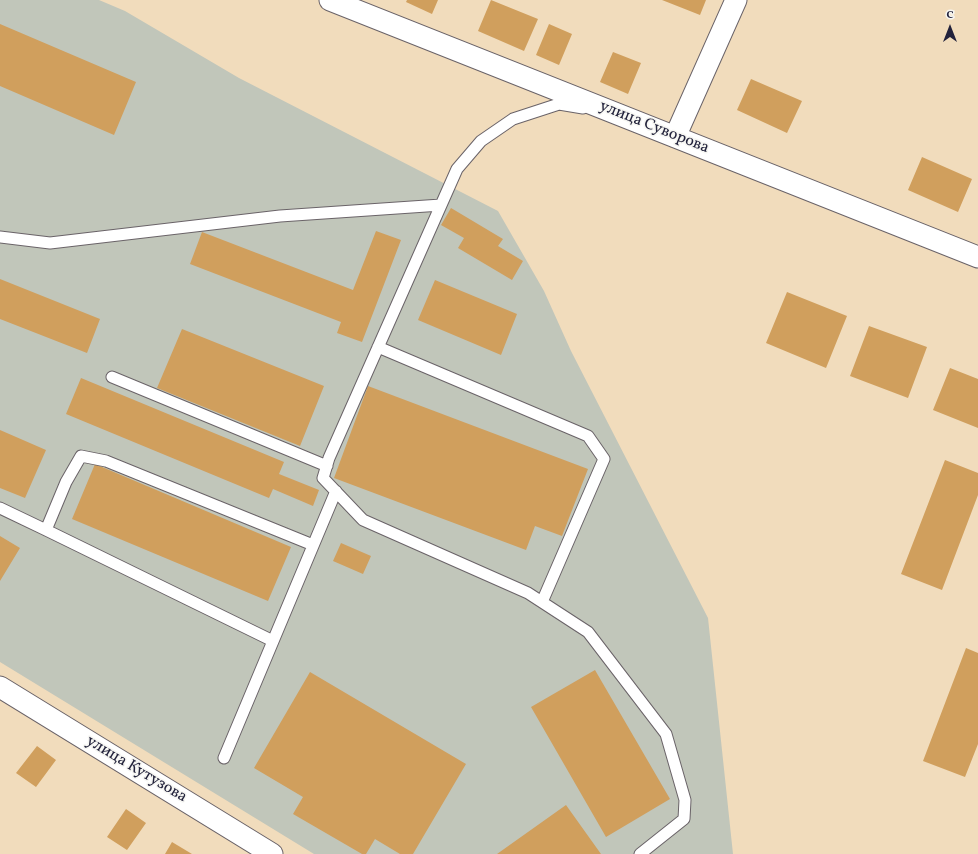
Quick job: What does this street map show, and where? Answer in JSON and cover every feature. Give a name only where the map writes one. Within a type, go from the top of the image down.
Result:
[{"type":"street","name":"улица Суворова","points":[[330,0],[978,257]]},
{"type":"street","points":[[675,137],[736,0]]},
{"type":"street","name":"улица Кутузова","points":[[0,687],[272,854]]},
{"type":"lane","points":[[615,113],[559,104],[513,119],[481,141],[457,168],[329,458],[323,478],[363,520],[528,593],[588,632],[666,734],[685,800],[684,819],[640,854]]},
{"type":"lane","points":[[0,237],[50,244],[280,216],[441,205]]},
{"type":"lane","points":[[378,347],[588,436],[604,459],[542,602]]},
{"type":"lane","points":[[112,377],[327,466]]},
{"type":"lane","points":[[46,530],[66,482],[81,456],[106,461],[314,545]]},
{"type":"lane","points":[[224,758],[336,491]]},
{"type":"lane","points":[[0,508],[273,641]]},
{"type":"shaded area","points":[[0,0],[99,0],[125,11],[239,78],[498,211],[544,291],[571,351],[708,618],[733,854],[314,854],[0,662]]},
{"type":"building","points":[[407,0],[438,0],[432,14],[406,2]]},
{"type":"building","points":[[491,0],[538,19],[524,51],[478,31]]},
{"type":"building","points":[[662,0],[706,0],[700,15]]},
{"type":"building","points":[[0,24],[136,82],[114,135],[0,86]]},
{"type":"building","points":[[549,24],[572,34],[559,65],[536,55]]},
{"type":"building","points":[[613,52],[641,63],[628,94],[600,82]]},
{"type":"building","points":[[751,79],[802,101],[787,133],[737,110]]},
{"type":"building","points":[[922,157],[972,179],[958,212],[908,190]]},
{"type":"building","points":[[451,208],[503,239],[498,246],[523,261],[512,280],[458,248],[464,238],[441,225]]},
{"type":"building","points":[[376,231],[401,240],[362,342],[337,333],[341,322],[190,264],[202,232],[353,290]]},
{"type":"building","points":[[0,279],[100,319],[87,353],[0,319]]},
{"type":"building","points":[[435,280],[517,314],[501,355],[418,320]]},
{"type":"building","points":[[787,292],[847,316],[826,368],[766,343]]},
{"type":"building","points":[[869,326],[927,347],[908,398],[850,376]]},
{"type":"building","points":[[182,329],[324,386],[300,446],[157,388]]},
{"type":"building","points":[[950,368],[978,379],[978,428],[933,410]]},
{"type":"building","points":[[81,378],[284,462],[279,474],[319,490],[313,506],[273,489],[269,498],[66,414]]},
{"type":"building","points":[[368,386],[588,469],[562,536],[535,526],[526,550],[334,478]]},
{"type":"building","points":[[0,430],[46,450],[25,498],[0,488]]},
{"type":"building","points":[[945,460],[978,473],[978,495],[942,590],[901,574]]},
{"type":"building","points":[[95,464],[291,547],[268,601],[72,519]]},
{"type":"building","points":[[0,536],[20,548],[0,581]]},
{"type":"building","points":[[341,543],[371,556],[363,574],[333,561]]},
{"type":"building","points":[[966,648],[978,653],[978,744],[965,777],[923,761]]},
{"type":"building","points":[[595,670],[670,799],[606,837],[531,707]]},
{"type":"building","points":[[310,672],[466,764],[413,854],[400,854],[375,839],[366,854],[362,854],[293,814],[303,797],[254,768]]},
{"type":"building","points":[[37,746],[56,760],[36,787],[16,773]]},
{"type":"building","points":[[566,805],[601,854],[497,854]]},
{"type":"building","points":[[126,809],[146,823],[127,850],[107,837]]},
{"type":"building","points":[[172,842],[192,854],[165,854]]}]
